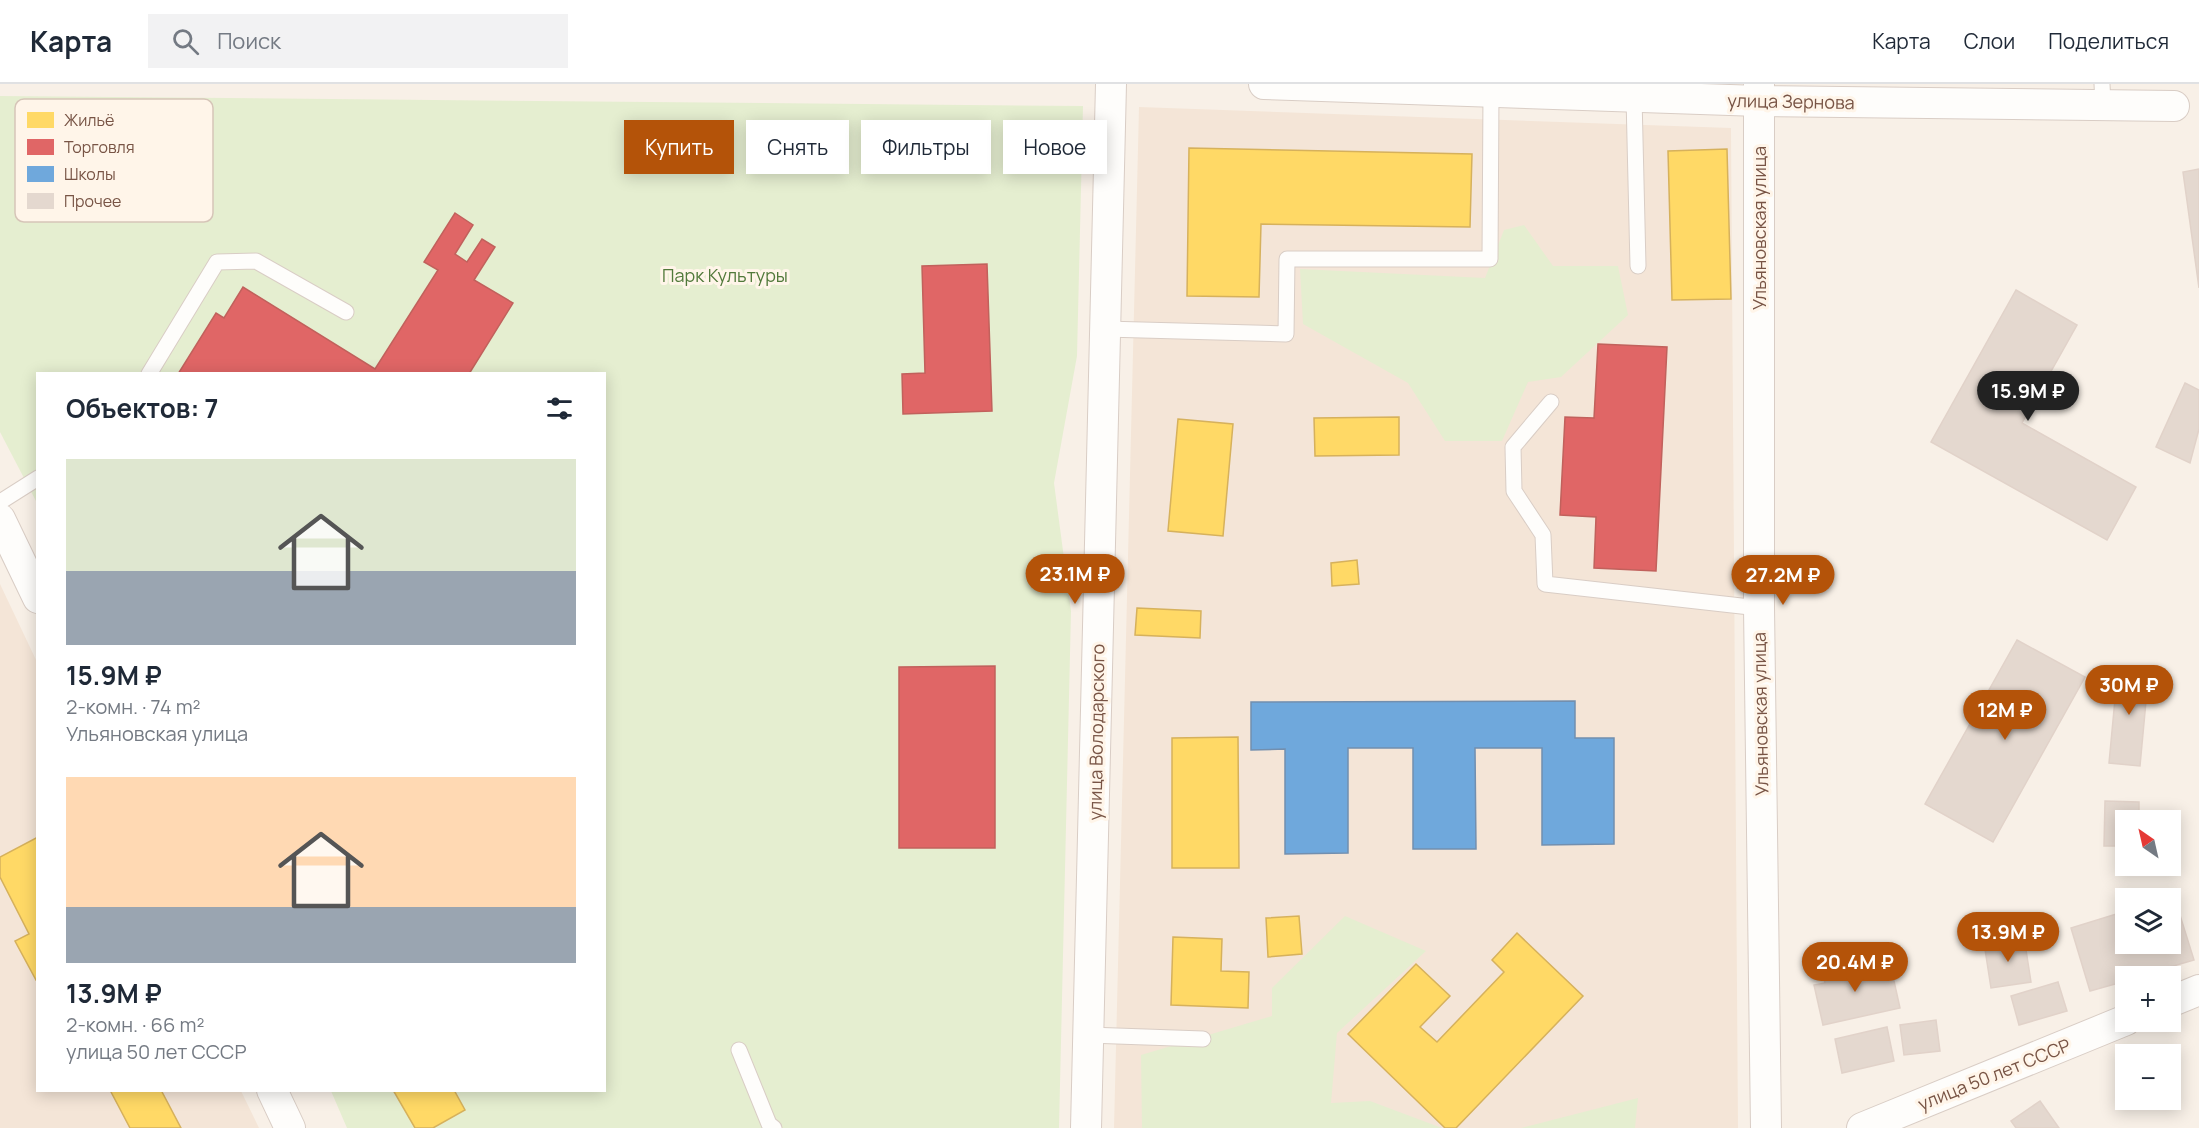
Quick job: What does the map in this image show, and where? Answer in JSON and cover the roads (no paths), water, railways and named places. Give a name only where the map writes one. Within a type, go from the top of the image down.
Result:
[{"type":"street","name":"улица Володарского","points":[[1086,1128],[1112,84]]},
{"type":"street","name":"улица Зернова","points":[[1264,84],[1634,97],[1759,93],[2103,94],[2174,106]]},
{"type":"street","name":"Ульяновская улица","points":[[1759,93],[1759,608],[1766,1128]]},
{"type":"street","points":[[0,519],[36,594]]},
{"type":"street","points":[[2181,997],[2199,990]]},
{"type":"street","name":"улица 50 лет СССР","points":[[1862,1128],[2115,1024]]},
{"type":"street","points":[[273,1092],[290,1128]]},
{"type":"lane","points":[[1105,329],[1286,334],[1287,259],[1490,259],[1491,92]]},
{"type":"lane","points":[[1634,97],[1638,266]]},
{"type":"lane","points":[[150,372],[217,262],[255,261],[346,312]]},
{"type":"lane","points":[[1551,402],[1514,447],[1514,491],[1543,535],[1545,584],[1759,608]]},
{"type":"lane","points":[[0,502],[36,479]]},
{"type":"lane","points":[[1089,1035],[1203,1039]]},
{"type":"lane","points":[[739,1050],[769,1124],[774,1128]]},
{"type":"park label","name":"Парк Культуры","points":[[725,275]]}]
